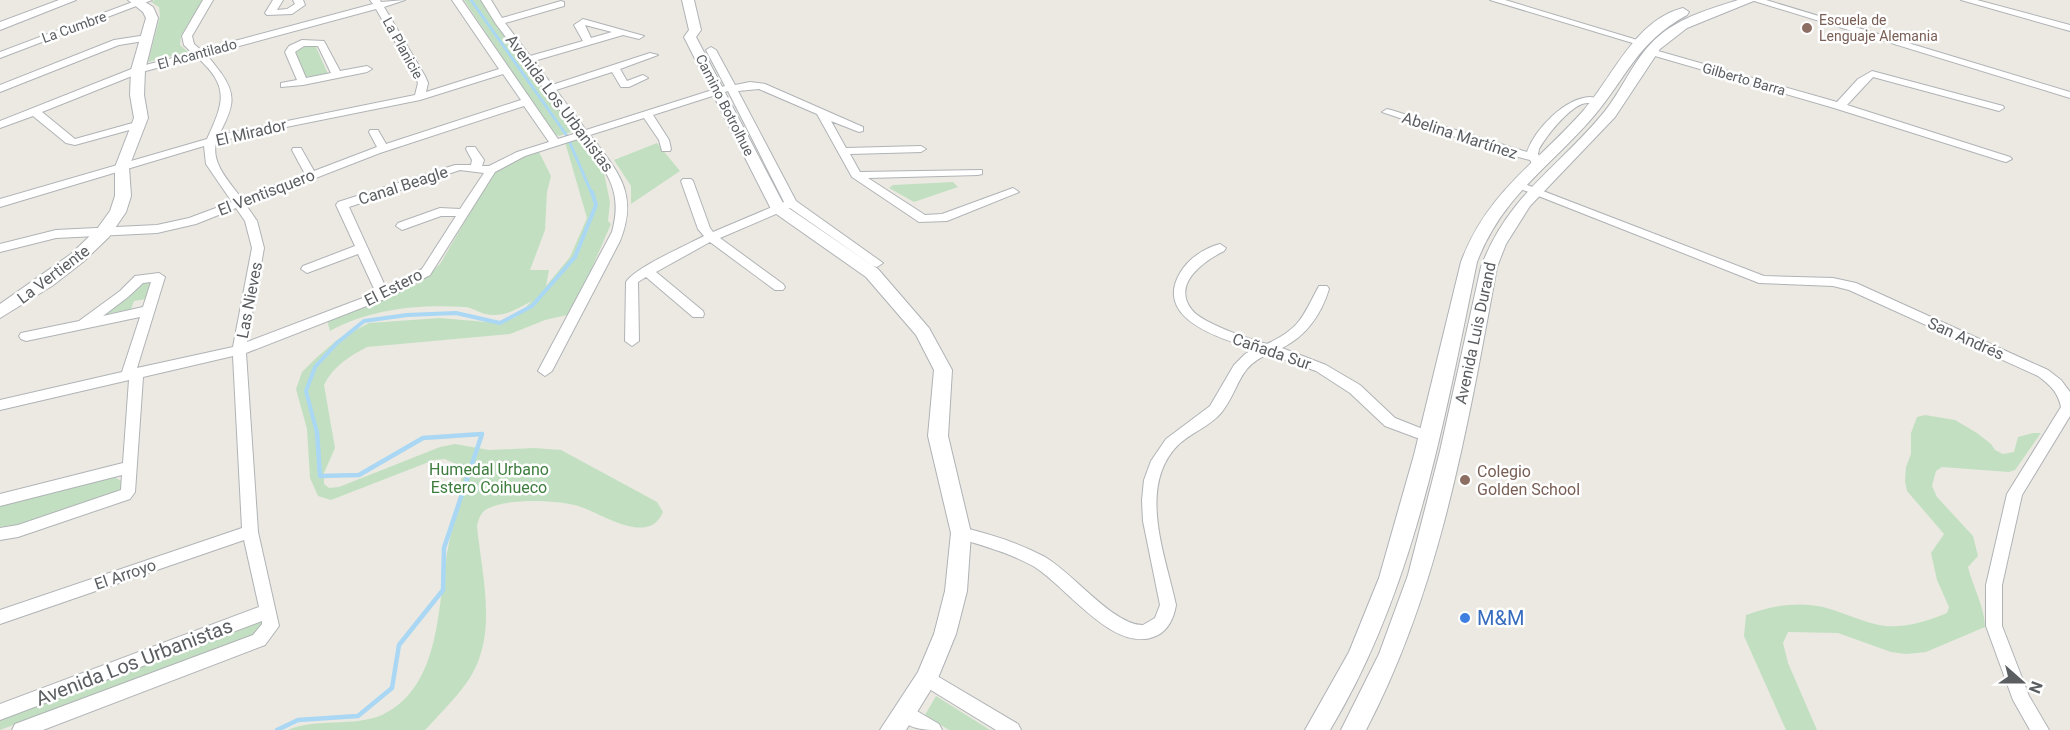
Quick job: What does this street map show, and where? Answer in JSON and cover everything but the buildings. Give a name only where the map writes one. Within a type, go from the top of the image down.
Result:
[{"type":"street","points":[[0,26],[70,0]]},
{"type":"street","points":[[208,0],[187,36],[189,45],[199,53],[225,86],[228,96],[223,116],[211,141]]},
{"type":"street","points":[[278,0],[270,13],[289,12],[300,7],[298,0]]},
{"type":"street","name":"El Acantilado","points":[[0,125],[138,70],[296,28],[377,3],[400,0]]},
{"type":"street","name":"Avenida Los Urbanistas","points":[[457,0],[526,102],[559,142]]},
{"type":"street","name":"Avenida Los Urbanistas","points":[[486,0],[581,135],[619,184],[623,200],[621,220],[614,241],[545,370]]},
{"type":"street","name":"Camino Botrolhue","points":[[688,0],[695,30],[690,37],[729,90]]},
{"type":"street","points":[[1495,0],[1639,42]]},
{"type":"street","name":"Avenida Luis Durand","points":[[1317,730],[1352,671],[1372,624],[1404,528],[1472,250],[1487,220],[1536,161],[1599,101],[1639,42],[1668,20],[1717,0]]},
{"type":"street","name":"Avenida Luis Durand","points":[[1353,730],[1388,659],[1424,551],[1443,481],[1492,256],[1505,227],[1534,192],[1609,114],[1651,52],[1671,32],[1694,20],[1750,0]]},
{"type":"street","points":[[1756,0],[2070,95]]},
{"type":"street","points":[[1966,0],[2070,28]]},
{"type":"street","name":"La Vertiente","points":[[0,312],[63,270],[103,233],[121,205],[122,167],[140,124],[141,113],[137,95],[138,70],[152,18],[149,10],[140,1]]},
{"type":"street","name":"La Cumbre","points":[[0,55],[140,1]]},
{"type":"street","name":"La Planicie","points":[[377,3],[420,76],[423,83],[420,97]]},
{"type":"street","points":[[500,22],[561,4]]},
{"type":"street","points":[[289,12],[303,43]]},
{"type":"street","points":[[588,41],[579,25],[583,22],[639,36]]},
{"type":"street","points":[[528,60],[622,32]]},
{"type":"street","points":[[0,88],[117,42],[147,38]]},
{"type":"street","points":[[303,82],[290,52],[292,48],[303,43],[321,43],[337,75]]},
{"type":"street","name":"Camino Botrolhue","points":[[711,50],[785,205],[872,273],[924,332],[943,370],[938,436],[961,533],[956,591],[945,634],[927,678],[899,721]]},
{"type":"street","name":"Gilberto Barra","points":[[1651,52],[1838,106],[2006,159]]},
{"type":"street","points":[[549,89],[653,55]]},
{"type":"street","points":[[612,89],[644,81],[637,60]]},
{"type":"street","points":[[614,67],[625,85]]},
{"type":"street","points":[[285,85],[367,69]]},
{"type":"street","name":"El Mirador","points":[[0,203],[211,141],[420,97],[505,70]]},
{"type":"street","points":[[1838,106],[1845,103],[1861,80],[1872,74],[1999,108]]},
{"type":"street","name":"El Estero","points":[[0,405],[239,350],[383,295],[426,272],[434,263],[462,213],[491,170],[514,157],[729,90],[755,85],[820,112]]},
{"type":"street","points":[[1599,101],[1607,106],[1609,114]]},
{"type":"street","name":"El Ventisquero","points":[[0,248],[56,234],[157,229],[192,221],[383,148],[526,102]]},
{"type":"street","points":[[34,111],[70,141],[75,142],[140,124]]},
{"type":"street","points":[[820,112],[859,129]]},
{"type":"street","points":[[820,112],[856,175],[923,219],[943,218],[1013,192]]},
{"type":"street","name":"Abelina Martínez","points":[[1387,112],[1536,161]]},
{"type":"street","points":[[647,115],[664,140],[666,149]]},
{"type":"street","points":[[374,132],[383,148]]},
{"type":"street","name":"Las Nieves","points":[[211,141],[209,150],[212,164],[251,221],[258,248],[239,350],[250,532],[271,626],[266,634]]},
{"type":"street","points":[[471,149],[478,160],[476,167]]},
{"type":"street","points":[[841,151],[921,149]]},
{"type":"street","points":[[297,150],[311,175]]},
{"type":"street","points":[[1536,161],[1552,168],[1562,165]]},
{"type":"street","name":"Canal Beagle","points":[[383,295],[342,206],[459,166],[491,170]]},
{"type":"street","points":[[856,175],[978,172]]},
{"type":"street","points":[[687,181],[704,229],[711,237],[779,287]]},
{"type":"street","name":"San Andrés","points":[[1517,184],[1763,280],[1833,282],[1852,286],[2043,373],[2061,387],[2067,398],[2068,407],[2015,494],[1995,585],[1994,626],[2022,700],[2040,730]]},
{"type":"street","points":[[632,341],[632,282],[646,271],[711,237],[785,205]]},
{"type":"street","name":"Camino Botrolhue","points":[[785,205],[877,263]]},
{"type":"street","points":[[402,226],[440,212],[462,213]]},
{"type":"street","points":[[307,269],[362,248]]},
{"type":"street","name":"Cañada Sur","points":[[1220,248],[1203,256],[1189,268],[1181,282],[1178,294],[1180,303],[1187,313],[1224,335],[1297,358],[1331,373],[1355,389],[1390,422],[1428,437]]},
{"type":"street","points":[[646,271],[698,314]]},
{"type":"street","points":[[0,534],[18,531],[120,498],[128,492],[132,374],[147,311],[159,277],[139,279],[124,294],[83,324]]},
{"type":"street","points":[[961,533],[1006,547],[1060,575],[1117,624],[1130,631],[1144,632],[1157,628],[1166,618],[1168,605],[1148,509],[1150,483],[1154,471],[1163,453],[1176,438],[1217,408],[1243,363],[1254,355],[1287,340],[1306,325],[1318,307],[1323,289]]},
{"type":"street","points":[[26,336],[147,311]]},
{"type":"street","points":[[0,500],[129,467]]},
{"type":"street","name":"El Arroyo","points":[[0,617],[250,532]]},
{"type":"street","name":"Avenida Los Urbanistas","points":[[0,712],[268,611]]},
{"type":"street","name":"Avenida Los Urbanistas","points":[[21,730],[259,640],[266,634]]},
{"type":"street","points":[[927,678],[1012,730]]},
{"type":"street","points":[[899,721],[933,730]]},
{"type":"green space","points":[[155,0],[204,0],[181,35],[180,45],[188,52],[148,62],[160,16],[159,7],[151,2]]},
{"type":"green space","points":[[464,0],[481,0],[572,128],[571,132],[559,136],[554,134]]},
{"type":"green space","points":[[315,45],[328,74],[307,79],[295,51],[299,47]]},
{"type":"green space","name":"Humedal Urbano Estero Coihueco","points":[[576,137],[581,140],[604,173],[610,202],[608,221],[611,224],[572,314],[545,320],[510,334],[367,347],[348,358],[332,372],[324,385],[335,448],[324,473],[324,484],[329,488],[339,487],[440,447],[455,444],[489,450],[534,448],[561,450],[657,502],[663,512],[656,522],[648,527],[637,527],[613,521],[581,507],[561,503],[522,501],[486,509],[477,526],[485,593],[486,627],[475,669],[450,703],[425,730],[288,730],[309,724],[371,719],[402,702],[416,684],[427,664],[434,641],[448,548],[462,477],[462,467],[445,459],[434,460],[331,500],[318,496],[310,478],[307,429],[296,389],[302,372],[337,340],[369,323],[440,318],[498,323],[516,317],[532,301],[499,315],[485,314],[464,307],[412,307],[378,313],[330,331],[327,320],[419,283],[440,264],[495,170],[507,163],[539,152],[551,176],[547,192],[545,230],[530,270],[549,270],[546,286],[570,257],[587,218],[565,142]]},
{"type":"green space","points":[[657,143],[680,171],[631,204],[631,186],[614,160]]},
{"type":"green space","points":[[953,182],[958,187],[914,202],[889,188],[893,185]]},
{"type":"green space","points":[[152,281],[147,299],[134,301],[131,309],[106,314],[141,282]]},
{"type":"green space","points":[[1925,415],[1955,420],[1977,433],[1995,450],[2003,454],[2014,452],[2018,437],[2041,433],[2015,470],[2009,472],[1942,467],[1936,471],[1932,486],[1937,497],[1973,536],[1978,556],[1968,567],[1981,605],[1985,627],[1926,652],[1906,654],[1891,652],[1838,633],[1788,632],[1783,643],[1788,663],[1817,730],[1786,730],[1744,636],[1746,615],[1774,607],[1804,604],[1823,607],[1885,626],[1901,626],[1933,619],[1947,613],[1949,607],[1937,580],[1931,553],[1944,534],[1907,491],[1905,481],[1906,467],[1911,454],[1911,433],[1917,417]]},
{"type":"green space","points":[[113,476],[123,482],[121,488],[112,495],[28,523],[0,527],[0,503]]},
{"type":"green space","points":[[259,620],[264,621],[260,633],[0,730],[0,716]]},
{"type":"green space","points":[[936,696],[990,730],[949,730],[925,715]]},
{"type":"waterway","points":[[471,0],[567,136],[592,194]]},
{"type":"waterway","points":[[317,433],[306,391],[315,367],[337,343],[364,321],[407,315],[456,313],[500,323],[532,306],[575,257],[596,205],[592,192]]},
{"type":"waterway","points":[[277,730],[298,720],[358,716],[392,688],[399,645],[443,590],[444,548],[482,434],[423,438],[359,475],[320,476],[317,432]]},
{"type":"place","name":"Escuela de Lenguaje Alemania","points":[[1807,28]]},
{"type":"place","name":"Colegio Golden School","points":[[1465,480]]},
{"type":"place","name":"M&M","points":[[1465,618]]}]
